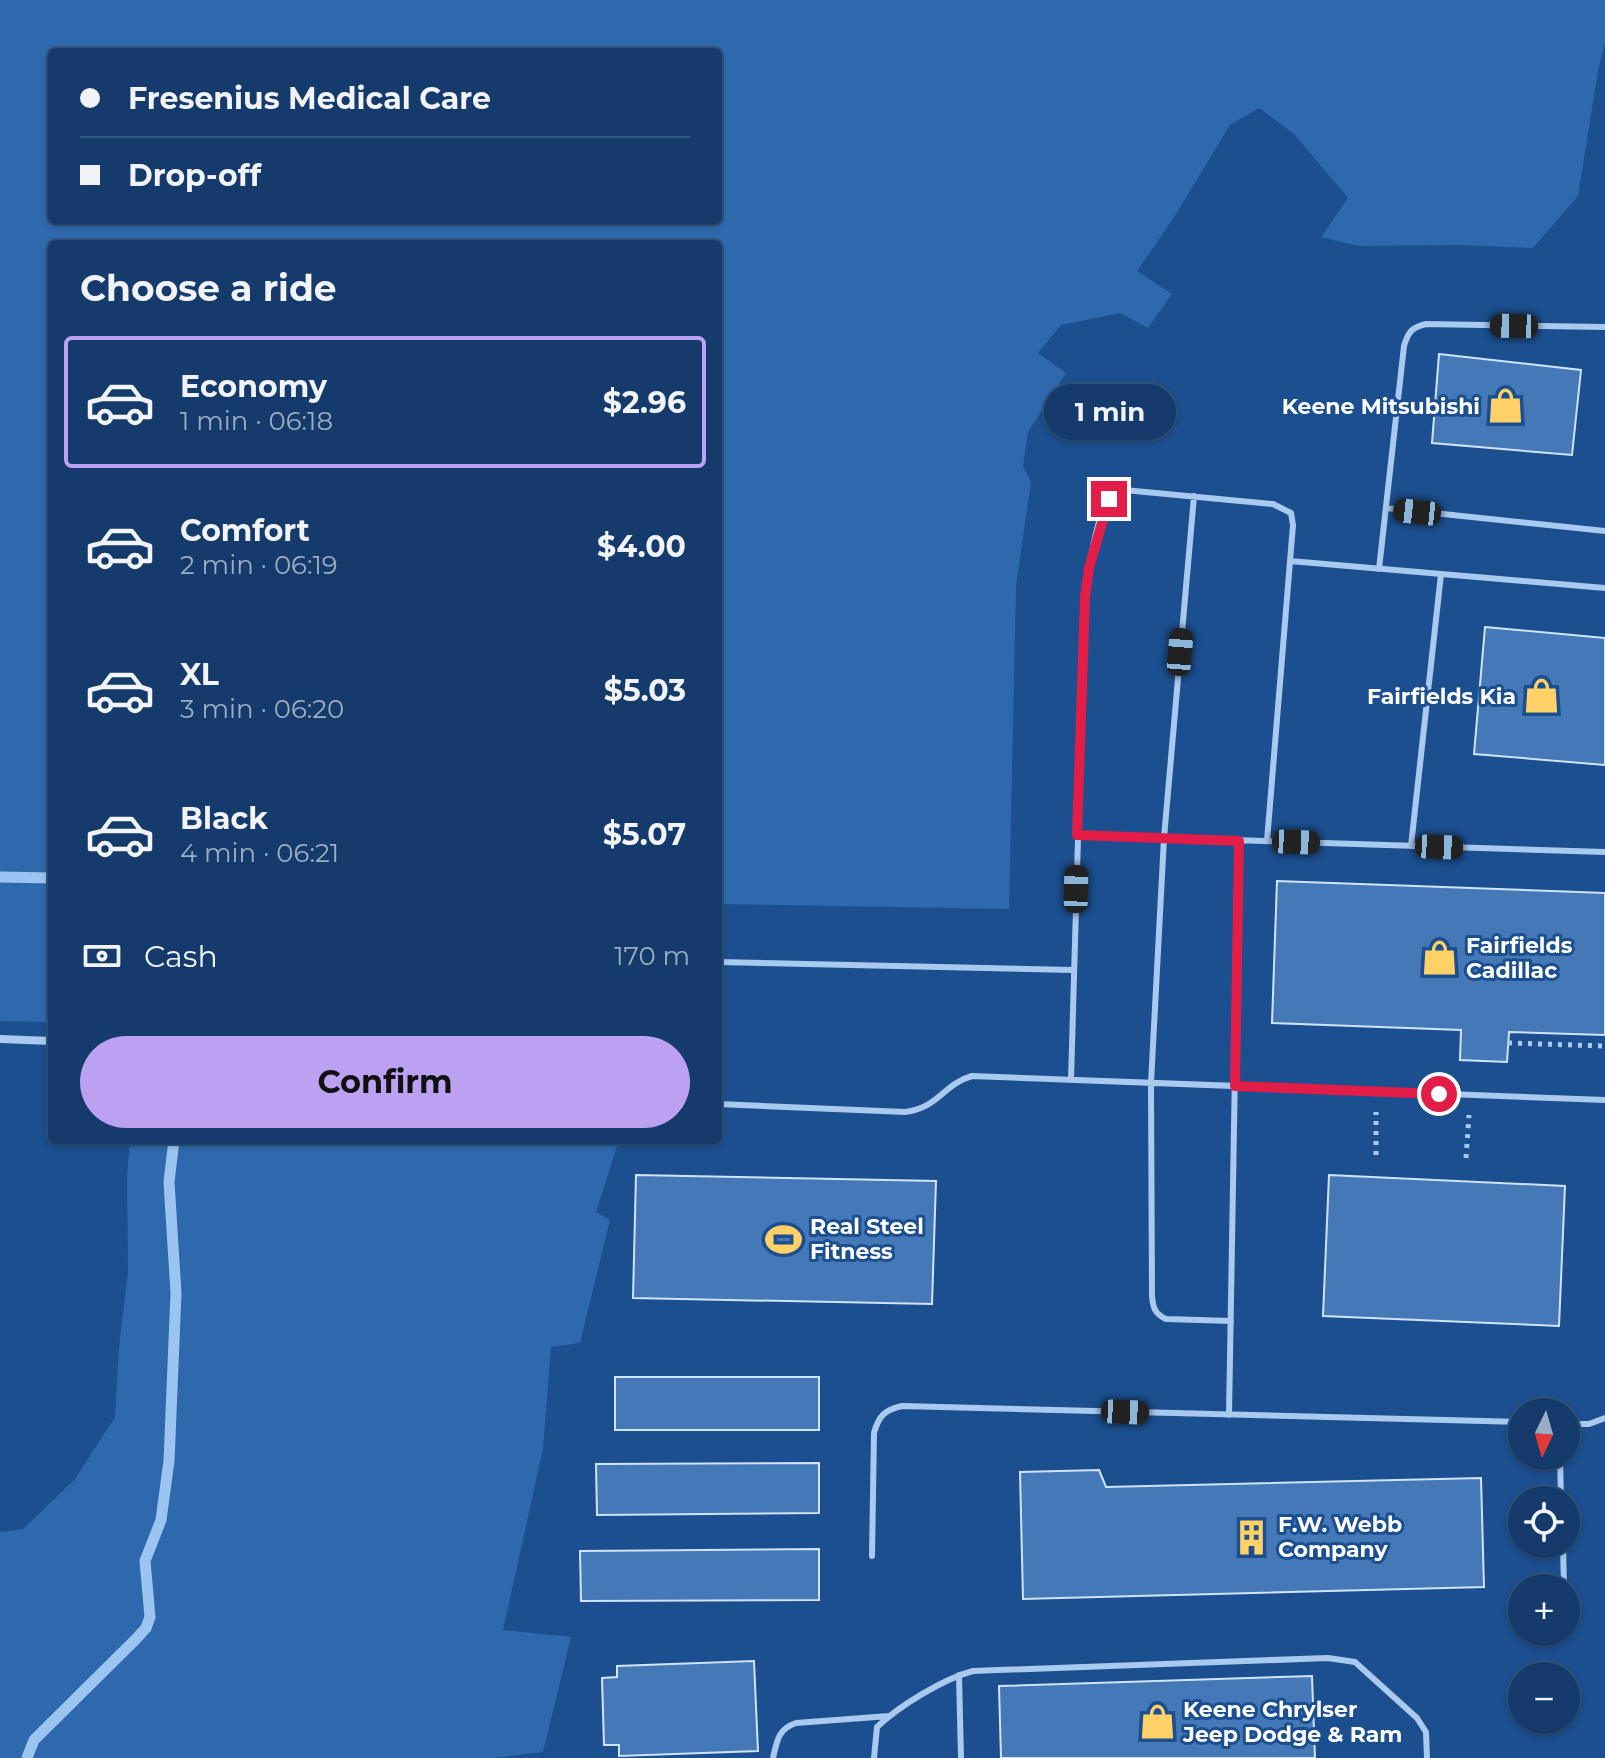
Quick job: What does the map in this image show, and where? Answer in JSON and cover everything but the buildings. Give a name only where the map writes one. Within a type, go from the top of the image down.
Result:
[{"type":"street","points":[[0,1039],[48,1041]]},
{"type":"lane","points":[[1379,569],[1408,333],[1426,324],[1605,327]]},
{"type":"lane","points":[[1071,1080],[1085,597],[1104,509],[1117,492],[1124,490],[1273,504],[1291,513],[1293,525],[1267,841]]},
{"type":"lane","points":[[1194,496],[1164,838],[1151,1083],[1153,1308],[1166,1319],[1231,1321]]},
{"type":"lane","points":[[1386,508],[1605,531]]},
{"type":"lane","points":[[1290,561],[1605,588]]},
{"type":"lane","points":[[1411,846],[1441,574]]},
{"type":"lane","points":[[1077,835],[1605,852]]},
{"type":"lane","points":[[1229,1415],[1239,841]]},
{"type":"lane","points":[[722,962],[1073,970]]},
{"type":"lane","points":[[722,1104],[905,1112],[929,1106],[955,1083],[972,1076],[1605,1100]]},
{"type":"lane","points":[[872,1556],[874,1433],[877,1420],[886,1409],[902,1406],[1508,1422]]},
{"type":"lane","points":[[1580,1424],[1605,1418]]},
{"type":"lane","points":[[874,1758],[877,1727],[889,1716],[959,1675],[973,1671],[1344,1659],[1355,1662],[1417,1718],[1426,1732],[1427,1758]]},
{"type":"lane","points":[[959,1675],[961,1758]]},
{"type":"lane","points":[[773,1758],[777,1740],[787,1726],[889,1716]]},
{"type":"path","points":[[1508,1043],[1605,1046]]},
{"type":"path","points":[[1376,1155],[1377,1091]]},
{"type":"path","points":[[1466,1158],[1470,1095]]},
{"type":"shaded area","points":[[0,0],[1605,0],[1605,42],[1578,196],[1533,248],[1358,246],[1321,237],[1348,198],[1294,134],[1259,108],[1230,125],[1173,219],[1137,271],[1172,294],[1148,328],[1120,313],[1061,325],[1038,353],[1066,373],[1028,432],[1023,466],[1031,482],[1016,586],[1009,909],[722,904],[722,240],[48,240],[48,1022],[0,1021]]},
{"type":"shaded area","points":[[130,1144],[618,1144],[596,1212],[610,1220],[580,1343],[551,1347],[543,1449],[503,1630],[571,1637],[543,1752],[494,1758],[0,1758],[0,1532],[23,1529],[75,1479],[115,1417],[128,1272]]},
{"type":"waterway","points":[[0,877],[48,878]]},
{"type":"waterway","points":[[27,1758],[34,1740],[136,1639],[146,1628],[150,1617],[145,1561],[161,1520],[169,1461],[176,1293],[169,1182],[174,1144]]},
{"type":"place","name":"Keene Mitsubishi","points":[[1506,406]]},
{"type":"place","name":"Fairfields Kia","points":[[1542,696]]},
{"type":"place","name":"Fairfields Cadillac","points":[[1440,958]]},
{"type":"place","name":"Real Steel Fitness","points":[[784,1239]]},
{"type":"place","name":"F.W. Webb Company","points":[[1252,1537]]},
{"type":"place","name":"Keene Chrylser Jeep Dodge & Ram","points":[[1157,1722]]},
{"type":"route","points":[[1109,499],[1089,568],[1085,597],[1077,835],[1239,841],[1235,1086],[1439,1094]]}]
